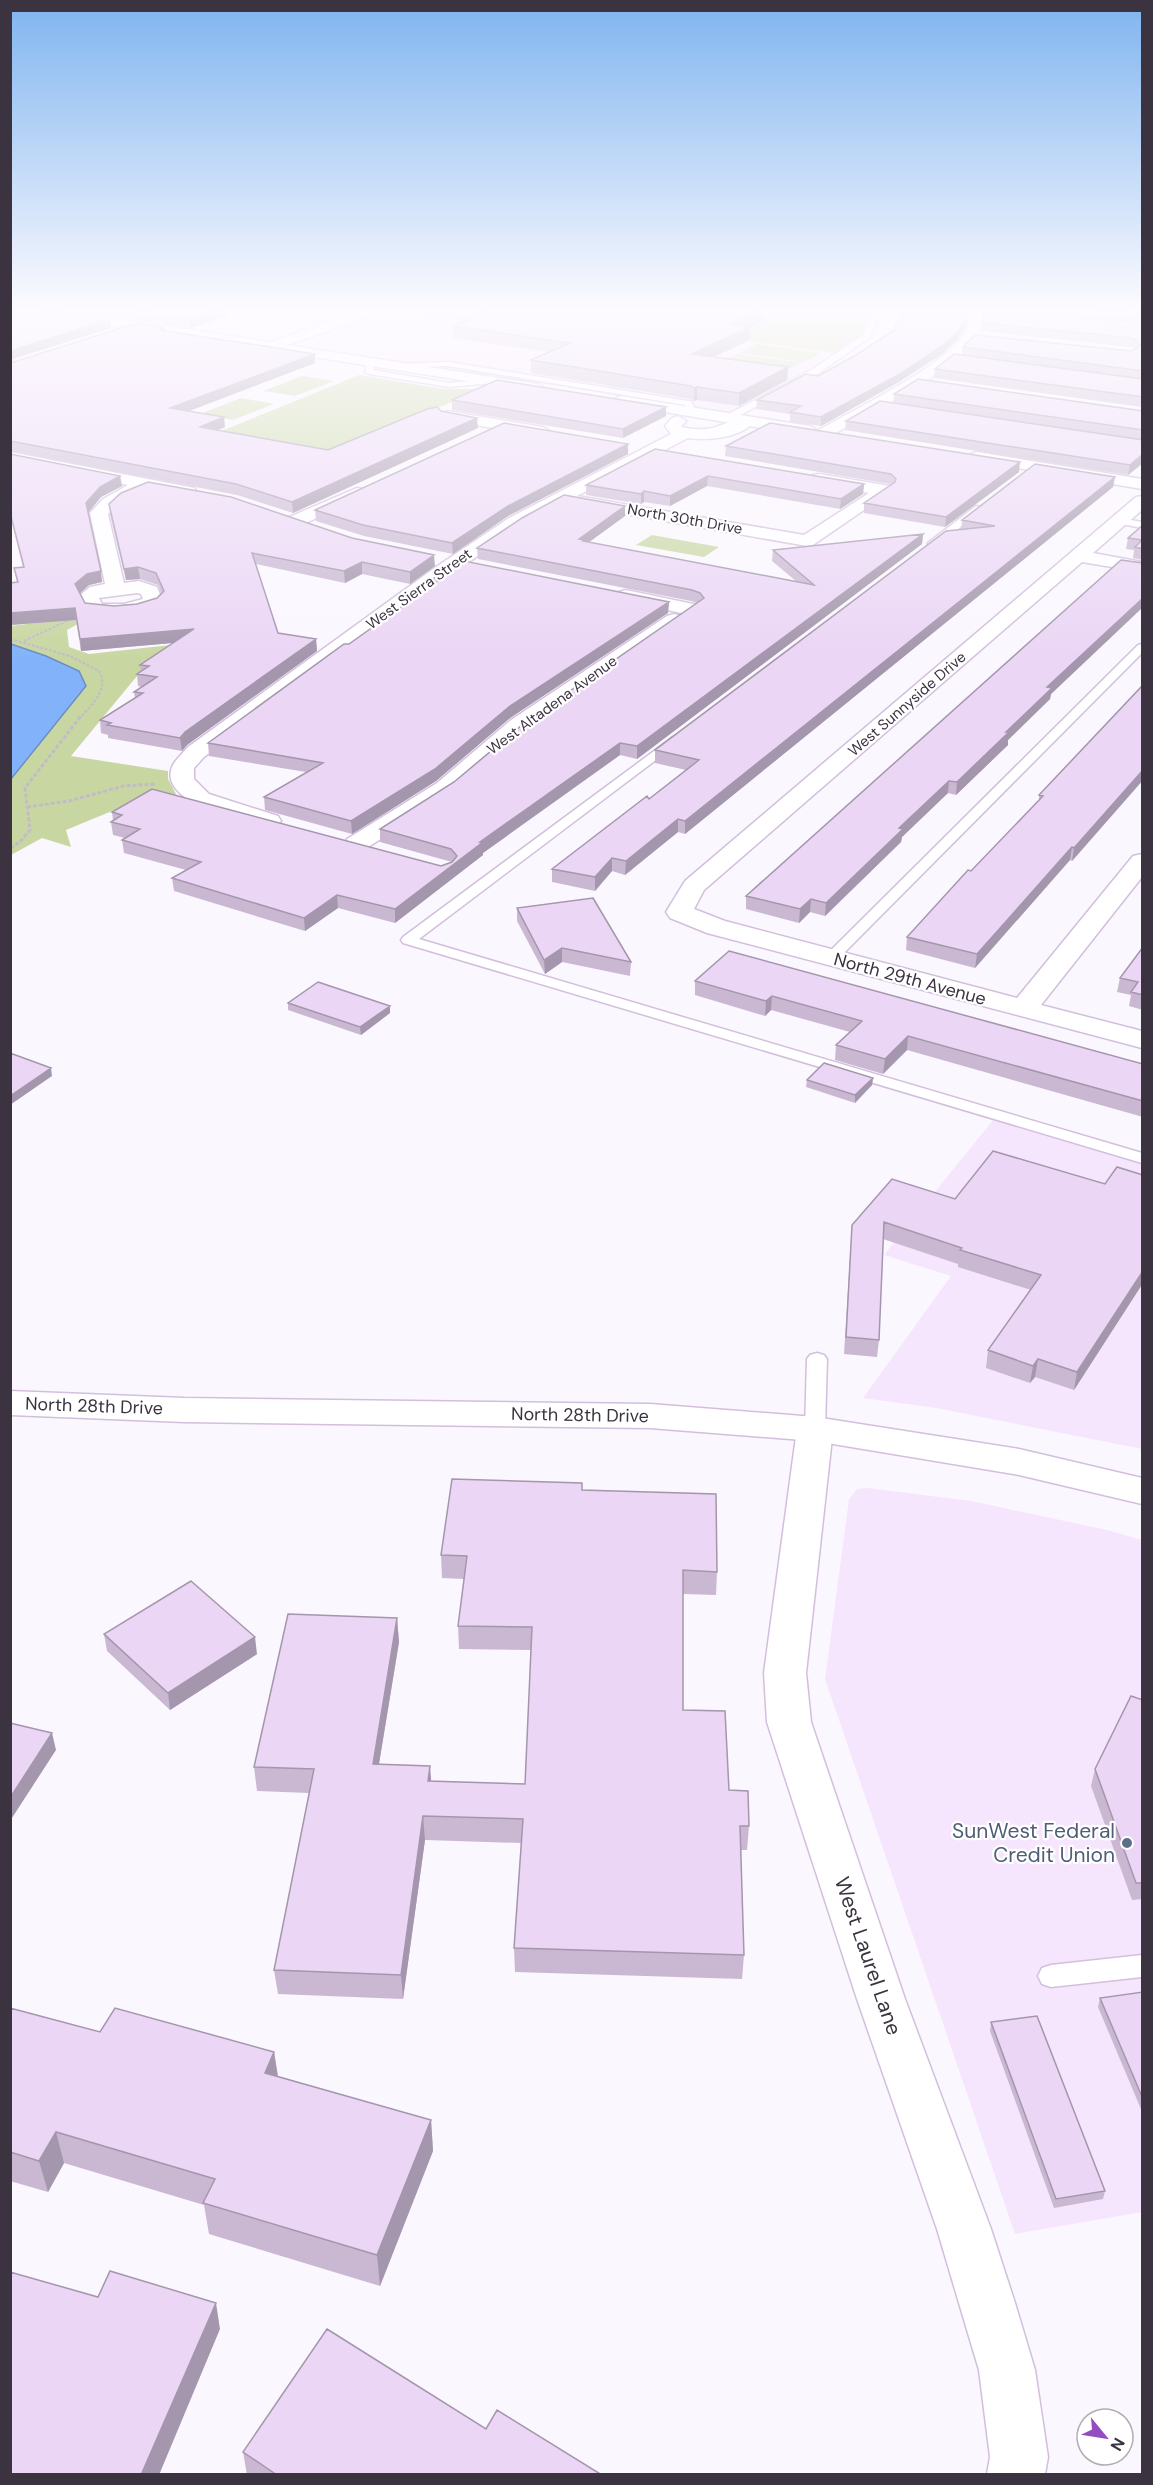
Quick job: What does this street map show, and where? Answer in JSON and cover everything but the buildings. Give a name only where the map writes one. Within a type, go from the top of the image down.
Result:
[{"type":"street","points":[[472,440],[499,427]]},
{"type":"street","points":[[514,427],[560,435]]},
{"type":"street","points":[[673,427],[674,430],[685,433]]},
{"type":"street","name":"West Sierra Street","points":[[182,781],[183,767],[196,752],[456,562],[515,522],[685,433],[720,434],[735,427]]},
{"type":"street","points":[[786,427],[848,437]]},
{"type":"street","points":[[825,433],[835,427]]},
{"type":"street","points":[[628,446],[675,454]]},
{"type":"street","points":[[965,456],[1143,484]]},
{"type":"street","points":[[10,457],[207,495]]},
{"type":"street","points":[[10,469],[35,469],[55,465]]},
{"type":"street","name":"North 30th Drive","points":[[563,498],[807,541],[884,490],[803,476]]},
{"type":"street","points":[[293,522],[377,483]]},
{"type":"street","points":[[116,589],[99,513],[119,495],[148,484]]},
{"type":"street","name":"West Sunnyside Drive","points":[[679,912],[694,886],[1143,501]]},
{"type":"street","points":[[274,515],[323,532]]},
{"type":"street","points":[[1079,556],[1143,567]]},
{"type":"street","points":[[435,557],[480,566]]},
{"type":"street","points":[[139,587],[150,591],[153,602],[140,608],[107,611],[94,609],[89,596],[97,591],[116,589],[139,587]]},
{"type":"street","name":"West Altadena Avenue","points":[[388,853],[345,841],[445,788],[519,725],[691,609],[609,592]]},
{"type":"street","points":[[182,781],[201,799],[289,826]]},
{"type":"street","points":[[1023,1008],[1143,861]]},
{"type":"street","name":"North 29th Avenue","points":[[679,912],[716,927],[1143,1040]]},
{"type":"street","name":"North 28th Drive","points":[[10,1403],[184,1410],[650,1416],[815,1429],[1018,1462],[1143,1491]]},
{"type":"street","name":"West Laurel Lane","points":[[815,1429],[785,1673],[789,1722],[881,1999],[964,2229],[984,2293],[1006,2370],[1019,2457],[1016,2475]]},
{"type":"lane","points":[[1017,480],[1035,467]]},
{"type":"lane","points":[[917,556],[990,500]]},
{"type":"lane","points":[[1120,521],[1143,525]]},
{"type":"lane","points":[[831,958],[1143,647]]},
{"type":"lane","points":[[683,734],[408,940],[1143,1158]]},
{"type":"lane","points":[[815,1429],[817,1359]]},
{"type":"lane","points":[[1052,1976],[1143,1966]]},
{"type":"path","points":[[22,642],[94,609]]},
{"type":"path","points":[[10,639],[55,651],[80,661],[99,671],[104,681],[100,694],[25,788],[30,830],[20,842],[10,848]]},
{"type":"path","points":[[27,807],[69,801],[124,786],[182,781]]},
{"type":"shaded area","points":[[993,1120],[1142,1164],[1142,1449],[936,1408],[863,1398],[951,1276],[884,1255]]},
{"type":"shaded area","points":[[868,1488],[971,1501],[1107,1530],[1142,1540],[1142,2212],[1015,2234],[825,1679],[849,1499],[857,1489]]},
{"type":"green space","points":[[231,427],[394,427],[294,471],[177,449]]},
{"type":"green space","points":[[652,535],[719,547],[704,557],[636,545]]},
{"type":"green space","points":[[92,616],[67,630],[69,647],[89,654],[189,643],[193,651],[137,676],[71,756],[168,771],[168,779],[176,794],[129,804],[66,830],[71,847],[42,838],[11,855],[11,626]]},
{"type":"water","points":[[11,644],[79,671],[86,686],[11,779]]},
{"type":"place","name":"SunWest Federal Credit Union","points":[[1127,1843]]}]
